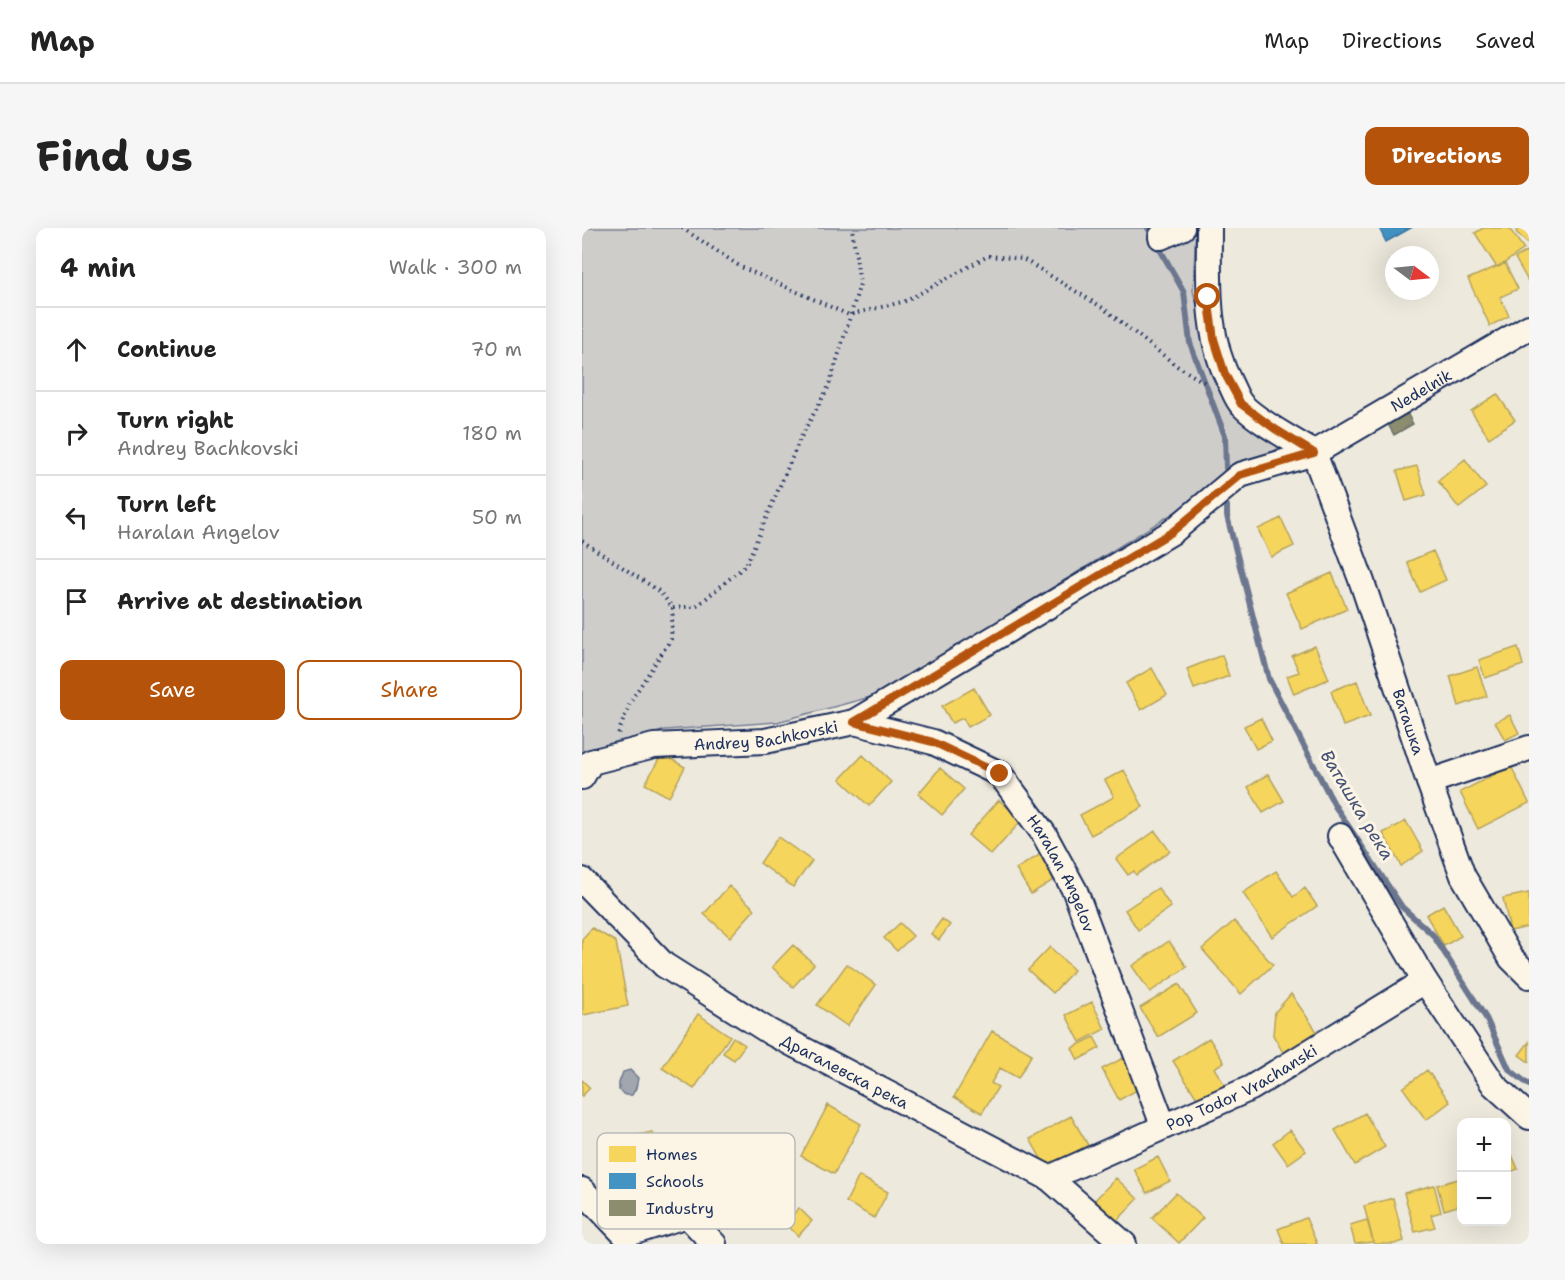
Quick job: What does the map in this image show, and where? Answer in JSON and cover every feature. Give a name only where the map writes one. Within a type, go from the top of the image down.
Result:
[{"type":"street","points":[[1209,228],[1208,297],[1214,339],[1225,374],[1241,404],[1275,429],[1314,453]]},
{"type":"street","name":"Nedelnik","points":[[1314,453],[1529,327]]},
{"type":"street","name":"Andrey Bachkovski","points":[[582,777],[591,762],[654,746],[765,741],[854,722],[1172,532],[1240,475],[1314,453]]},
{"type":"street","name":"Ваташка","points":[[1314,453],[1362,582],[1429,782],[1464,876],[1520,955],[1529,976]]},
{"type":"street","name":"Haralan Angelov","points":[[854,722],[933,742],[1000,774],[1044,834],[1075,891],[1163,1125]]},
{"type":"street","points":[[1429,782],[1529,748]]},
{"type":"street","points":[[1340,836],[1425,981],[1494,1085],[1529,1117]]},
{"type":"street","name":"Драгалевска река","points":[[582,880],[664,965],[770,1032],[1049,1178],[1124,1244]]},
{"type":"street","name":"Pop Todor Vrachanski","points":[[1049,1178],[1163,1125],[1251,1088],[1425,981]]},
{"type":"street","points":[[582,1190],[597,1206]]},
{"type":"street","points":[[619,1229],[625,1235],[644,1229]]},
{"type":"street","points":[[700,1229],[714,1244]]},
{"type":"path","points":[[682,228],[741,267],[849,315],[906,301],[988,256],[1023,259],[1103,308],[1177,366],[1241,404]]},
{"type":"path","points":[[673,608],[697,606],[746,565],[800,439],[829,386],[860,284],[852,228]]},
{"type":"path","points":[[583,544],[659,591],[673,608],[670,639],[630,702],[616,738]]},
{"type":"shaded area","points":[[582,228],[1196,228],[1193,291],[1223,399],[1279,448],[878,695],[777,722],[665,730],[582,758]]},
{"type":"shaded area","points":[[630,1070],[638,1078],[636,1088],[632,1095],[625,1095],[619,1090],[619,1083],[623,1072]]},
{"type":"building: Homes","points":[[1483,228],[1509,228],[1524,249],[1499,267],[1496,266],[1475,233]]},
{"type":"building: Homes","points":[[1520,228],[1529,228],[1529,245],[1516,232]]},
{"type":"building: Homes","points":[[1529,250],[1529,283],[1515,258]]},
{"type":"building: Homes","points":[[1505,263],[1518,289],[1500,297],[1509,316],[1490,326],[1468,279]]},
{"type":"building: Homes","points":[[1497,394],[1515,420],[1489,438],[1471,411]]},
{"type":"building: Homes","points":[[1465,459],[1486,487],[1459,508],[1438,481]]},
{"type":"building: Homes","points":[[1417,466],[1426,495],[1406,501],[1397,471]]},
{"type":"building: Homes","points":[[1281,518],[1294,546],[1271,557],[1258,529]]},
{"type":"building: Homes","points":[[1433,551],[1446,580],[1420,592],[1407,562]]},
{"type":"building: Homes","points":[[1332,573],[1347,609],[1302,629],[1286,593]]},
{"type":"building: Homes","points":[[1315,646],[1329,679],[1294,694],[1287,676],[1299,672],[1292,656]]},
{"type":"building: Homes","points":[[1518,647],[1523,665],[1485,678],[1479,660]]},
{"type":"building: Homes","points":[[1222,655],[1229,676],[1194,689],[1187,669]]},
{"type":"building: Homes","points":[[1477,667],[1487,696],[1459,706],[1450,676]]},
{"type":"building: Homes","points":[[1152,668],[1167,695],[1141,710],[1126,683]]},
{"type":"building: Homes","points":[[1357,681],[1370,716],[1343,726],[1331,691]]},
{"type":"building: Homes","points":[[974,688],[990,715],[968,727],[963,718],[952,723],[942,706]]},
{"type":"building: Homes","points":[[1510,715],[1519,733],[1505,740],[1495,722]]},
{"type":"building: Homes","points":[[1261,718],[1272,741],[1256,749],[1244,726]]},
{"type":"building: Homes","points":[[662,754],[685,767],[669,797],[645,784]]},
{"type":"building: Homes","points":[[863,755],[891,782],[869,806],[840,779]]},
{"type":"building: Homes","points":[[1511,766],[1529,803],[1478,829],[1460,792]]},
{"type":"building: Homes","points":[[940,768],[964,789],[942,815],[918,794]]},
{"type":"building: Homes","points":[[1124,770],[1143,807],[1091,835],[1080,815],[1114,797],[1105,780]]},
{"type":"building: Homes","points":[[1268,774],[1284,801],[1263,813],[1248,787]]},
{"type":"building: Homes","points":[[999,800],[1022,820],[991,855],[968,835]]},
{"type":"building: Homes","points":[[1406,821],[1423,851],[1401,866],[1383,833]]},
{"type":"building: Homes","points":[[1155,831],[1170,851],[1136,875],[1134,871],[1128,875],[1116,859]]},
{"type":"building: Homes","points":[[778,837],[812,861],[793,887],[760,863]]},
{"type":"building: Homes","points":[[1041,854],[1055,879],[1031,894],[1016,869]]},
{"type":"building: Homes","points":[[1276,871],[1293,897],[1305,888],[1317,906],[1272,937],[1243,893]]},
{"type":"building: Homes","points":[[729,886],[755,909],[730,937],[704,914]]},
{"type":"building: Homes","points":[[1158,888],[1171,907],[1138,930],[1125,910]]},
{"type":"building: Homes","points":[[1529,893],[1529,927],[1510,931],[1503,898]]},
{"type":"building: Homes","points":[[1443,905],[1461,936],[1444,946],[1426,915]]},
{"type":"building: Homes","points":[[942,919],[950,925],[939,940],[931,934]]},
{"type":"building: Homes","points":[[1234,921],[1273,965],[1241,994],[1202,949]]},
{"type":"building: Homes","points":[[900,923],[913,936],[897,951],[884,938]]},
{"type":"building: Homes","points":[[592,928],[616,942],[628,1006],[583,1015],[582,939]]},
{"type":"building: Homes","points":[[1169,941],[1187,967],[1150,992],[1132,966]]},
{"type":"building: Homes","points":[[793,945],[814,964],[793,987],[772,967]]},
{"type":"building: Homes","points":[[1050,947],[1074,970],[1053,993],[1028,970]]},
{"type":"building: Homes","points":[[847,964],[876,985],[847,1026],[817,1005]]},
{"type":"building: Homes","points":[[1179,984],[1197,1013],[1158,1037],[1140,1008]]},
{"type":"building: Homes","points":[[1291,994],[1318,1033],[1285,1056],[1273,1035],[1275,1012]]},
{"type":"building: Homes","points":[[1092,1002],[1105,1029],[1080,1042],[1066,1015]]},
{"type":"building: Homes","points":[[698,1014],[730,1036],[694,1089],[662,1068]]},
{"type":"building: Homes","points":[[992,1031],[1032,1054],[1018,1078],[1000,1068],[991,1083],[998,1087],[982,1113],[954,1097]]},
{"type":"building: Homes","points":[[733,1037],[745,1045],[734,1060],[723,1053]]},
{"type":"building: Homes","points":[[1094,1037],[1100,1048],[1078,1060],[1072,1048]]},
{"type":"building: Homes","points":[[1209,1038],[1224,1062],[1214,1068],[1226,1087],[1200,1103],[1173,1061]]},
{"type":"building: Homes","points":[[1529,1042],[1529,1062],[1519,1055]]},
{"type":"building: Homes","points":[[1129,1055],[1146,1085],[1119,1100],[1102,1069]]},
{"type":"building: Homes","points":[[1427,1070],[1450,1102],[1426,1120],[1403,1088]]},
{"type":"building: Homes","points":[[582,1080],[590,1088],[582,1096]]},
{"type":"building: Homes","points":[[828,1105],[861,1124],[834,1174],[801,1156]]},
{"type":"building: Homes","points":[[1365,1113],[1385,1147],[1355,1165],[1335,1130]]},
{"type":"building: Homes","points":[[1071,1116],[1088,1145],[1047,1169],[1030,1139]]},
{"type":"building: Homes","points":[[1290,1130],[1306,1151],[1288,1164],[1273,1143]]},
{"type":"building: Homes","points":[[1511,1153],[1518,1169],[1511,1171]]},
{"type":"building: Homes","points":[[1158,1157],[1170,1181],[1147,1193],[1134,1169]]},
{"type":"building: Homes","points":[[859,1176],[888,1192],[874,1218],[846,1202]]},
{"type":"building: Homes","points":[[1116,1178],[1138,1199],[1116,1222],[1094,1201]]},
{"type":"building: Homes","points":[[1457,1179],[1457,1206],[1444,1210],[1437,1185]]},
{"type":"building: Homes","points":[[1434,1185],[1441,1212],[1431,1215],[1435,1227],[1415,1232],[1404,1193]]},
{"type":"building: Homes","points":[[1176,1193],[1203,1218],[1179,1243],[1152,1218]]},
{"type":"building: Homes","points":[[1393,1198],[1404,1241],[1394,1244],[1374,1244],[1364,1206]]},
{"type":"building: Homes","points":[[799,1208],[812,1221],[798,1236],[791,1229],[795,1229],[795,1212]]},
{"type":"building: Homes","points":[[1306,1218],[1317,1244],[1284,1244],[1278,1229]]},
{"type":"building: Homes","points":[[1367,1220],[1373,1242],[1355,1244],[1350,1225]]},
{"type":"building: Schools","points":[[1379,228],[1411,228],[1386,242]]},
{"type":"building: Industry","points":[[1402,404],[1413,424],[1394,435],[1383,415]]},
{"type":"waterway","name":"Ваташка река","points":[[1148,228],[1184,292],[1190,343],[1225,436],[1226,468]]},
{"type":"waterway","name":"Ваташка река","points":[[1227,506],[1227,516],[1269,679],[1335,806],[1402,907],[1433,935],[1486,1018],[1509,1069],[1529,1085]]},
{"type":"route","points":[[1000,774],[933,742],[854,722],[1172,532],[1240,475],[1314,453],[1275,429],[1241,404],[1225,374],[1214,339],[1208,297]]}]
